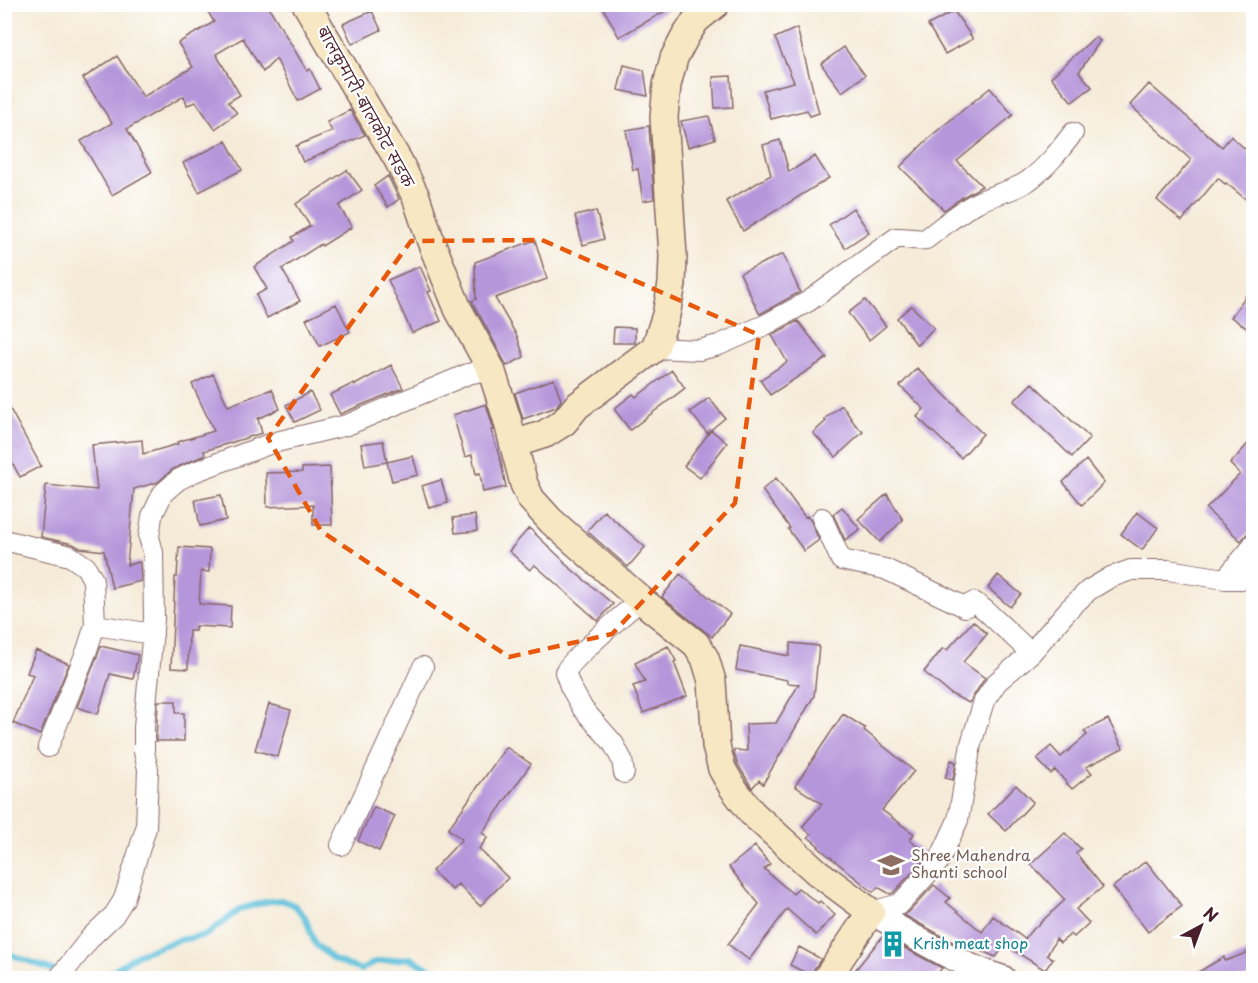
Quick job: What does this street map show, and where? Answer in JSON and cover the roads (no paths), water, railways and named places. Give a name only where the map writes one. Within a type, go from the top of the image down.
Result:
[{"type":"main road","name":"बालकुमारी-बालकोट सडक","points":[[306,4],[398,160],[416,197],[458,309],[491,369],[524,484],[531,499],[551,522],[696,644],[705,658],[712,681],[716,746],[722,769],[733,788],[752,813],[817,872],[871,912]]},
{"type":"main road","points":[[514,444],[545,434],[564,422],[577,406],[655,348],[666,315],[673,265],[664,117],[667,85],[674,58],[700,10]]},
{"type":"main road","points":[[828,978],[871,912]]},
{"type":"street","points":[[655,348],[699,350],[719,345],[765,325],[809,301],[896,238],[926,239],[975,203],[1013,190],[1028,181],[1046,165],[1074,133]]},
{"type":"street","points":[[59,978],[91,937],[114,915],[124,899],[146,828],[148,769],[144,752],[144,727],[154,618],[153,552],[148,537],[152,516],[163,493],[178,480],[194,472],[272,443],[347,425],[468,375],[491,369]]},
{"type":"street","points":[[822,518],[841,560],[885,569],[965,607],[974,602],[1031,653]]},
{"type":"street","points":[[4,540],[70,556],[86,567],[93,580],[94,625],[87,650],[48,747]]},
{"type":"street","points":[[1225,579],[1254,543]]},
{"type":"street","points":[[871,912],[900,904],[939,861],[958,820],[971,744],[984,701],[997,682],[1031,653],[1069,609],[1089,590],[1111,577],[1131,570],[1168,570],[1225,579],[1254,579]]},
{"type":"street","points":[[624,773],[622,760],[613,743],[583,709],[565,672],[570,664],[616,620],[641,600]]},
{"type":"street","points":[[94,625],[153,634]]},
{"type":"street","points":[[341,845],[423,667]]},
{"type":"street","points":[[871,912],[926,944],[1003,978]]},
{"type":"waterway","points":[[102,978],[138,954],[179,940],[206,935],[240,909],[281,900],[294,905],[305,917],[315,944],[334,960],[361,970],[375,962],[410,958],[432,970],[441,978]]},
{"type":"waterway","points":[[4,952],[58,972]]},
{"type":"waterway","points":[[67,975],[81,978]]},
{"type":"place","name":"Shree Mahendra Shanti school","points":[[891,865]]},
{"type":"place","name":"Krish meat shop","points":[[893,944]]}]
